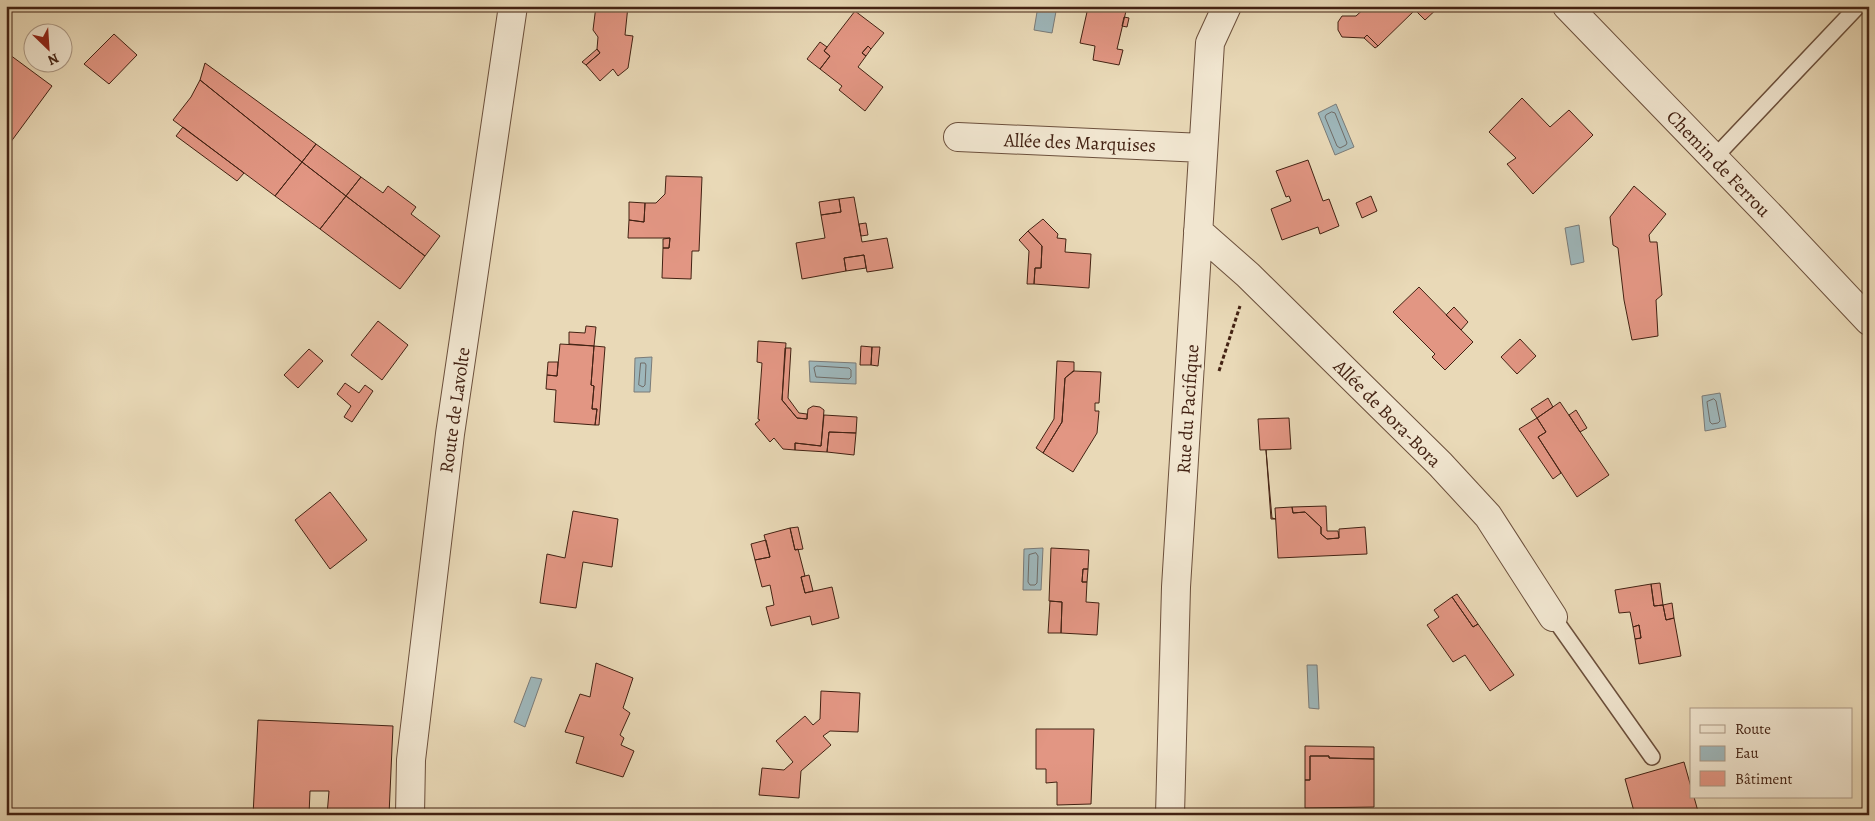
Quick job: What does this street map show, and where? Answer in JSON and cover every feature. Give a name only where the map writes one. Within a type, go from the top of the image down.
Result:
[{"type":"street","name":"Route de Lavolte","points":[[410,815],[411,760],[450,434],[513,6]]},
{"type":"street","name":"Rue du Pacifique","points":[[1170,815],[1176,587],[1210,43],[1227,6]]},
{"type":"street","name":"Chemin de Ferrou","points":[[1567,6],[1869,321]]},
{"type":"street","name":"Allée des Marquises","points":[[958,137],[1203,148]]},
{"type":"street","name":"Allée de Bora-Bora","points":[[1198,231],[1248,275],[1440,464],[1488,516],[1553,617]]},
{"type":"lane","points":[[1714,158],[1858,6]]},
{"type":"lane","points":[[1553,617],[1652,757]]},
{"type":"water","points":[[1038,6],[1057,6],[1052,33],[1034,30]]},
{"type":"water","points":[[1336,104],[1354,147],[1335,155],[1318,113]]},
{"type":"water","points":[[1579,225],[1584,262],[1571,265],[1565,228]]},
{"type":"water","points":[[652,357],[650,392],[634,392],[635,358]]},
{"type":"water","points":[[809,361],[856,363],[856,384],[810,382]]},
{"type":"water","points":[[1720,393],[1726,427],[1705,431],[1702,396]]},
{"type":"water","points":[[1043,548],[1041,590],[1023,590],[1024,549]]},
{"type":"water","points":[[1307,665],[1317,665],[1319,709],[1309,708]]},
{"type":"water","points":[[531,677],[542,679],[525,727],[514,722]]},
{"type":"building","points":[[596,6],[628,6],[625,35],[633,36],[628,68],[618,76],[613,69],[600,81],[586,65],[600,53],[597,49],[598,37],[593,30]]},
{"type":"building","points":[[1083,6],[1118,6],[1117,9],[1126,11],[1117,49],[1123,50],[1119,65],[1093,60],[1095,46],[1080,43],[1087,12],[1082,11]]},
{"type":"building","points":[[1367,6],[1440,6],[1425,20],[1415,10],[1378,46],[1367,35],[1364,38],[1342,37],[1338,30],[1338,22],[1342,16],[1356,16]]},
{"type":"building","points":[[855,11],[884,33],[871,49],[868,46],[862,53],[866,56],[858,67],[883,87],[865,111],[839,90],[842,86],[820,69],[830,56],[824,51]]},
{"type":"building","points":[[1124,17],[1129,18],[1127,27],[1122,26]]},
{"type":"building","points":[[114,34],[137,55],[109,84],[84,64]]},
{"type":"building","points":[[1367,35],[1378,46],[1375,48],[1364,38]]},
{"type":"building","points":[[820,42],[827,47],[824,51],[830,56],[820,69],[807,59]]},
{"type":"building","points":[[868,46],[871,49],[866,56],[862,53]]},
{"type":"building","points":[[597,49],[600,53],[586,65],[582,62]]},
{"type":"building","points":[[6,52],[22,64],[22,72],[33,72],[52,86],[10,143],[6,140]]},
{"type":"building","points":[[205,63],[316,144],[302,162],[200,80]]},
{"type":"building","points":[[200,80],[302,162],[275,196],[173,120],[191,97]]},
{"type":"building","points":[[1522,98],[1550,127],[1569,110],[1593,135],[1533,194],[1507,164],[1516,158],[1489,132]]},
{"type":"building","points":[[183,127],[244,173],[237,181],[176,136]]},
{"type":"building","points":[[316,144],[361,177],[346,196],[302,162]]},
{"type":"building","points":[[1308,160],[1323,201],[1329,199],[1339,226],[1320,234],[1318,227],[1282,240],[1271,209],[1291,201],[1289,196],[1286,197],[1276,171]]},
{"type":"building","points":[[302,162],[346,196],[320,229],[275,196]]},
{"type":"building","points":[[666,176],[702,177],[699,251],[692,251],[691,279],[662,278],[663,248],[669,248],[670,238],[628,238],[629,220],[644,222],[645,203],[656,203],[665,194]]},
{"type":"building","points":[[361,177],[383,193],[388,186],[416,207],[411,214],[440,236],[425,256],[346,196]]},
{"type":"building","points":[[1634,186],[1666,214],[1649,235],[1650,242],[1657,242],[1662,295],[1656,300],[1658,336],[1632,340],[1624,300],[1618,248],[1613,245],[1610,217]]},
{"type":"building","points":[[346,196],[425,256],[400,289],[320,229]]},
{"type":"building","points":[[1371,196],[1377,211],[1362,218],[1356,203]]},
{"type":"building","points":[[854,197],[862,242],[887,238],[893,268],[867,272],[864,255],[844,258],[846,271],[802,279],[796,243],[825,238],[821,215],[841,212],[839,199]]},
{"type":"building","points":[[839,199],[841,212],[821,215],[819,202]]},
{"type":"building","points":[[629,202],[645,203],[644,222],[629,220]]},
{"type":"building","points":[[1043,219],[1058,234],[1057,238],[1066,239],[1065,252],[1091,254],[1089,288],[1034,284],[1035,268],[1041,268],[1042,246],[1028,231]]},
{"type":"building","points":[[866,223],[868,235],[861,236],[859,224]]},
{"type":"building","points":[[1028,231],[1042,246],[1041,268],[1035,268],[1034,284],[1027,284],[1029,251],[1019,240]]},
{"type":"building","points":[[670,238],[669,248],[663,248],[663,239]]},
{"type":"building","points":[[864,255],[866,268],[846,271],[844,258]]},
{"type":"building","points":[[1419,287],[1473,342],[1445,370],[1432,357],[1435,354],[1393,312]]},
{"type":"building","points":[[1454,307],[1468,322],[1461,330],[1446,315]]},
{"type":"building","points":[[378,321],[408,345],[382,380],[351,355]]},
{"type":"building","points":[[586,326],[596,327],[594,346],[569,344],[569,332],[585,333]]},
{"type":"building","points":[[1520,339],[1536,356],[1517,374],[1501,357]]},
{"type":"building","points":[[758,341],[786,343],[782,400],[797,418],[807,419],[808,409],[813,406],[824,410],[821,446],[795,443],[795,450],[783,449],[774,438],[770,442],[755,424],[760,420],[758,419],[762,363],[757,362]]},
{"type":"building","points":[[560,344],[594,346],[591,385],[594,386],[592,409],[597,409],[595,425],[554,422],[556,390],[546,389],[547,375],[557,376]]},
{"type":"building","points":[[594,346],[605,347],[599,425],[595,425],[597,409],[592,409],[594,386],[591,385]]},
{"type":"building","points":[[861,346],[872,347],[871,365],[860,365]]},
{"type":"building","points":[[872,347],[880,347],[878,366],[871,365]]},
{"type":"building","points":[[785,348],[791,348],[788,398],[799,413],[807,414],[807,419],[797,418],[782,400]]},
{"type":"building","points":[[309,349],[323,361],[298,388],[284,375]]},
{"type":"building","points":[[1057,361],[1074,362],[1074,371],[1065,378],[1062,422],[1043,453],[1036,448],[1054,419]]},
{"type":"building","points":[[548,362],[558,362],[557,376],[547,375]]},
{"type":"building","points":[[1073,371],[1101,372],[1099,403],[1095,403],[1095,411],[1099,411],[1097,433],[1073,472],[1043,453],[1062,422],[1065,378]]},
{"type":"building","points":[[345,383],[359,393],[365,385],[373,391],[352,422],[344,417],[351,406],[337,394]]},
{"type":"building","points":[[1548,398],[1553,407],[1537,418],[1531,409]]},
{"type":"building","points":[[1560,402],[1609,475],[1577,497],[1538,437],[1546,432],[1537,418]]},
{"type":"building","points":[[1576,410],[1587,428],[1580,432],[1569,415]]},
{"type":"building","points":[[824,415],[857,417],[856,433],[829,432],[827,452],[795,450],[795,443],[821,446]]},
{"type":"building","points":[[1289,418],[1291,449],[1260,450],[1258,419]]},
{"type":"building","points":[[1537,418],[1546,432],[1538,437],[1561,473],[1553,479],[1519,429]]},
{"type":"building","points":[[829,432],[856,433],[854,455],[827,452]]},
{"type":"building","points":[[1266,450],[1272,518],[1276,519],[1271,519]]},
{"type":"building","points":[[330,492],[367,540],[330,569],[295,520]]},
{"type":"building","points":[[1326,506],[1327,531],[1338,531],[1339,538],[1327,539],[1321,534],[1321,527],[1305,512],[1293,513],[1292,507]]},
{"type":"building","points":[[1292,507],[1293,513],[1305,512],[1321,527],[1321,534],[1327,539],[1339,538],[1339,529],[1365,527],[1367,554],[1278,558],[1275,508]]},
{"type":"building","points":[[573,511],[618,519],[612,567],[583,562],[576,608],[540,603],[547,554],[565,558]]},
{"type":"building","points":[[798,527],[803,549],[795,550],[790,528]]},
{"type":"building","points":[[790,528],[795,550],[798,549],[805,576],[801,577],[805,593],[832,587],[839,618],[812,625],[810,616],[771,626],[766,607],[774,605],[770,585],[762,587],[755,560],[770,557],[764,535]]},
{"type":"building","points":[[766,540],[770,557],[755,560],[751,544]]},
{"type":"building","points":[[1051,548],[1089,550],[1088,569],[1083,569],[1082,582],[1087,582],[1086,602],[1099,603],[1097,635],[1061,633],[1062,602],[1049,601]]},
{"type":"building","points":[[1083,569],[1088,569],[1087,582],[1082,582]]},
{"type":"building","points":[[809,575],[813,591],[805,593],[801,577]]},
{"type":"building","points":[[1660,583],[1663,605],[1654,606],[1651,584]]},
{"type":"building","points":[[1651,584],[1654,606],[1663,605],[1666,620],[1674,618],[1681,656],[1639,664],[1635,639],[1641,638],[1639,625],[1633,627],[1630,612],[1619,613],[1615,590]]},
{"type":"building","points":[[1457,594],[1478,624],[1473,627],[1452,597]]},
{"type":"building","points":[[1452,597],[1473,627],[1478,624],[1514,675],[1490,691],[1465,655],[1453,662],[1427,625],[1439,617],[1434,610]]},
{"type":"building","points":[[1050,601],[1062,602],[1061,633],[1048,633]]},
{"type":"building","points":[[1672,603],[1674,618],[1666,620],[1663,605]]},
{"type":"building","points":[[1639,625],[1641,638],[1635,639],[1633,627]]},
{"type":"building","points":[[596,663],[633,678],[623,708],[630,713],[620,735],[624,738],[621,745],[634,751],[623,777],[576,763],[584,737],[565,732],[580,694],[590,697]]},
{"type":"building","points":[[821,691],[860,693],[858,732],[830,731],[823,736],[831,745],[801,771],[799,798],[759,795],[762,768],[784,770],[793,762],[776,741],[805,716],[813,725],[820,719]]},
{"type":"building","points":[[258,720],[393,726],[389,815],[327,815],[329,791],[310,791],[309,815],[253,815]]},
{"type":"building","points":[[1036,729],[1094,729],[1091,804],[1057,805],[1057,782],[1046,783],[1046,769],[1036,769]]},
{"type":"building","points":[[1305,746],[1374,747],[1374,759],[1310,756],[1310,780],[1305,780]]},
{"type":"building","points":[[1310,756],[1374,759],[1374,807],[1305,808],[1305,780],[1310,780]]},
{"type":"building","points":[[1684,762],[1690,783],[1690,798],[1694,798],[1699,815],[1635,815],[1625,779]]}]
